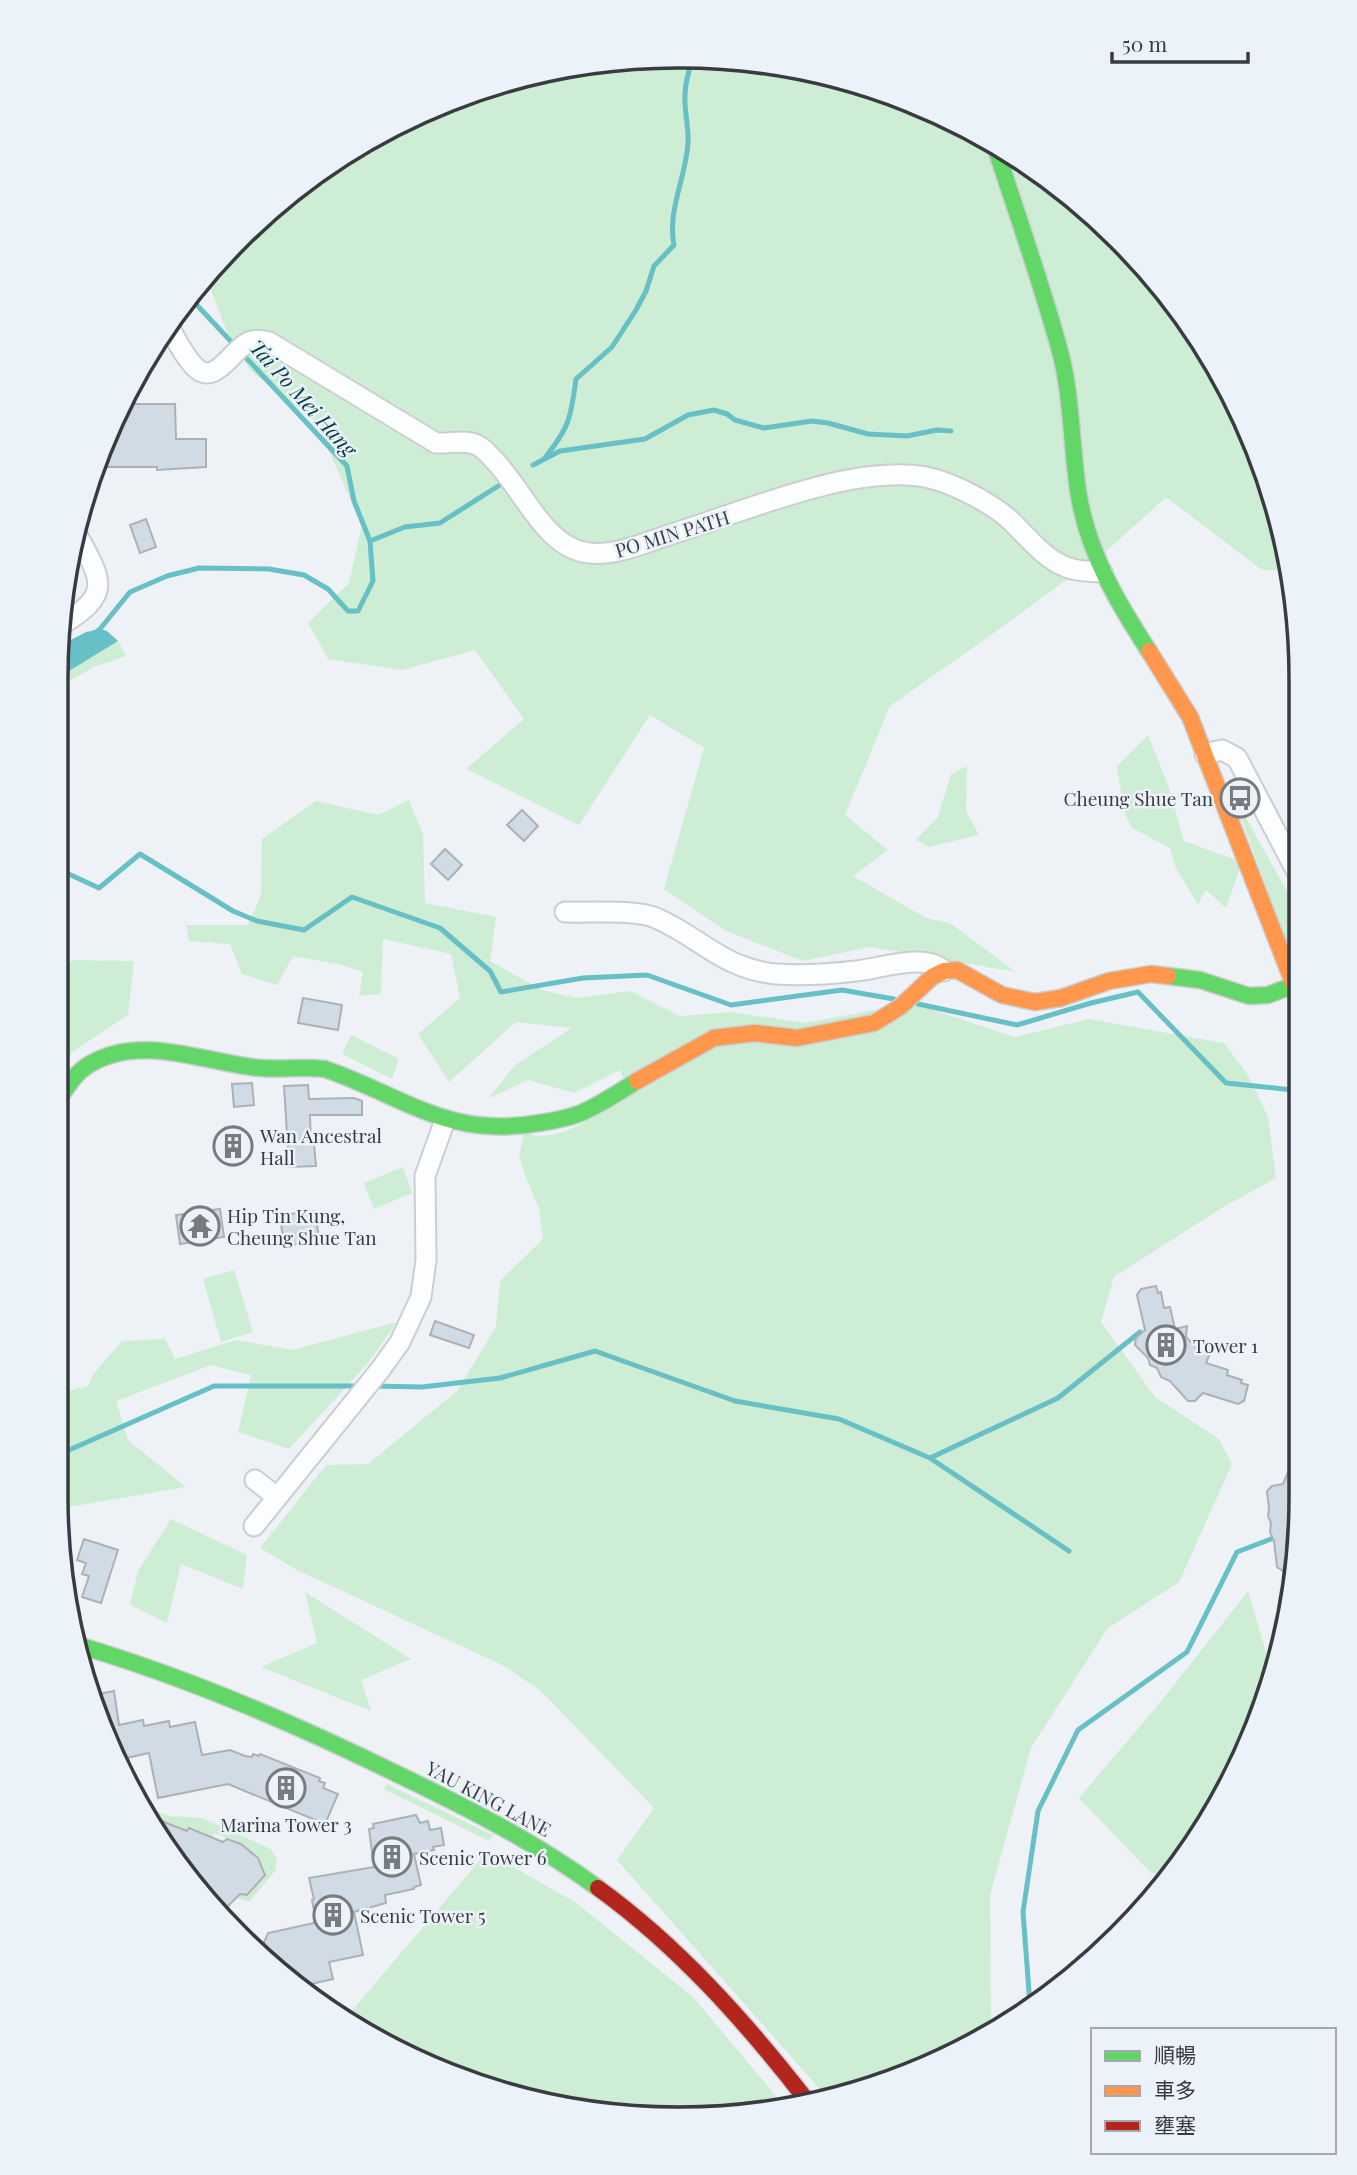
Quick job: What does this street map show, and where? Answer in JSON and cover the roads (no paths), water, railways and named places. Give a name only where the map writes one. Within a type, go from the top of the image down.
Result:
[{"type":"street","points":[[999,159],[1061,356],[1072,421],[1080,501],[1092,547],[1120,607],[1180,698],[1205,754],[1289,972]]},
{"type":"street","name":"PO MIN PATH","points":[[174,335],[194,366],[209,372],[218,370],[244,344],[260,340],[277,345],[331,381],[436,443],[467,442],[480,446],[499,464],[545,527],[564,543],[588,553],[627,549],[843,480],[919,476],[954,487],[995,510],[1052,559],[1065,566],[1080,571],[1102,572]]},
{"type":"street","points":[[72,618],[85,610],[93,601],[97,590],[98,578],[83,546]]},
{"type":"street","points":[[1205,754],[1222,750],[1237,758],[1289,857]]},
{"type":"street","points":[[565,912],[653,917],[687,934],[722,958],[763,972],[798,975],[856,971],[912,962],[936,965],[935,976]]},
{"type":"street","points":[[68,1086],[89,1064],[117,1052],[146,1049],[261,1068],[325,1069],[444,1120],[485,1127],[512,1127],[557,1120],[590,1109],[714,1038],[755,1033],[788,1038],[809,1037],[874,1023],[900,1007],[935,976],[957,970],[1002,996],[1035,1002],[1061,998],[1109,981],[1151,975],[1200,979],[1249,996],[1289,991]]},
{"type":"street","points":[[254,1526],[400,1342],[421,1297],[426,1260],[425,1176],[444,1120]]},
{"type":"street","points":[[255,1480],[277,1497]]},
{"type":"street","name":"YAU KING LANE","points":[[88,1649],[197,1686],[293,1725],[525,1838],[605,1893],[679,1955],[747,2024],[802,2094]]},
{"type":"water","points":[[100,629],[107,631],[118,641],[68,671],[70,640],[86,632]]},
{"type":"waterway","points":[[544,459],[568,422],[576,379],[612,347],[646,291],[654,266],[674,245],[673,220],[687,156],[685,90],[690,69]]},
{"type":"waterway","name":"Tai Po Mei Hang","points":[[95,633],[130,592],[167,576],[199,568],[269,569],[304,575],[328,589],[348,611],[358,611],[373,581],[370,541],[354,501],[347,466],[196,304]]},
{"type":"waterway","points":[[533,465],[560,451],[645,439],[688,415],[714,410],[735,420],[764,428],[812,421],[868,434],[907,436],[937,430],[951,431]]},
{"type":"waterway","points":[[370,541],[405,527],[440,523],[506,481]]},
{"type":"waterway","points":[[68,874],[99,888],[140,854],[233,911],[257,921],[304,930],[352,897],[440,928],[490,971],[501,992],[583,978],[647,975],[731,1005],[842,990],[894,999]]},
{"type":"waterway","points":[[918,1004],[1017,1025],[1138,992],[1226,1083],[1289,1090]]},
{"type":"waterway","points":[[930,1458],[1058,1398],[1140,1332]]},
{"type":"waterway","points":[[374,1386],[422,1387],[500,1378],[595,1351],[735,1401],[839,1419],[930,1458],[1069,1551]]},
{"type":"waterway","points":[[68,1450],[214,1386],[361,1386]]},
{"type":"waterway","points":[[1029,1996],[1023,1912],[1038,1811],[1078,1730],[1187,1652],[1237,1552],[1279,1536]]},
{"type":"place","name":"Cheung Shue Tan","points":[[1240,798]]},
{"type":"place","name":"Wan Ancestral Hall","points":[[233,1146]]},
{"type":"place","name":"Hip Tin Kung, Cheung Shue Tan","points":[[200,1226]]},
{"type":"place","name":"Tower 1","points":[[1166,1345]]},
{"type":"place","name":"Marina Tower 3","points":[[286,1788]]},
{"type":"place","name":"Scenic Tower 6","points":[[392,1857]]},
{"type":"place","name":"Scenic Tower 5","points":[[333,1915]]}]
